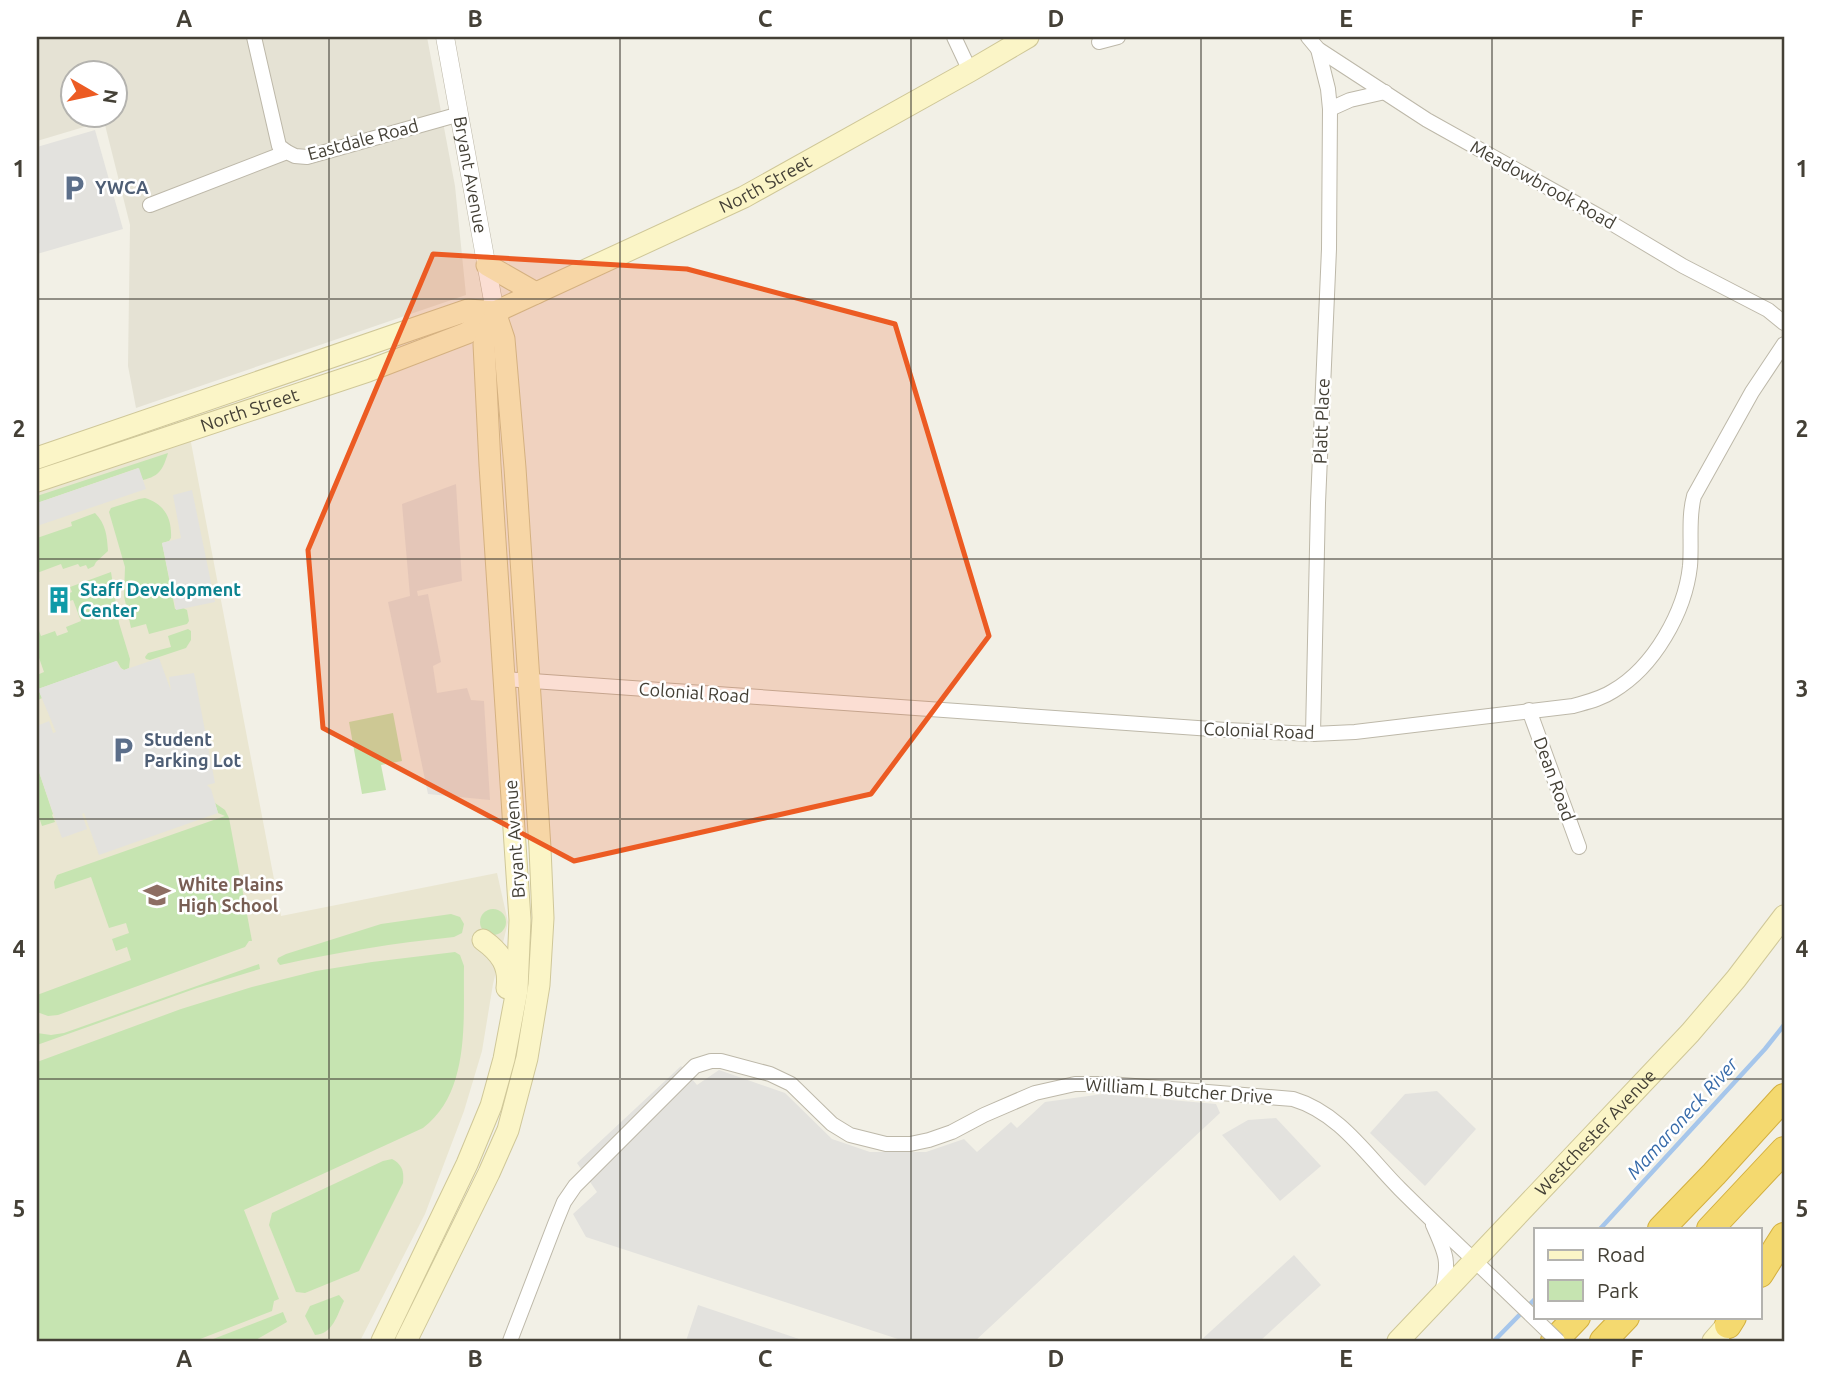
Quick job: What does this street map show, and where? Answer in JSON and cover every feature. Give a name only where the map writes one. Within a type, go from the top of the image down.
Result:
[{"type":"highway","points":[[1662,1228],[1784,1097]]},
{"type":"highway","points":[[1711,1228],[1784,1150]]},
{"type":"highway","points":[[1762,1271],[1784,1236]]},
{"type":"highway","points":[[1556,1341],[1576,1318]]},
{"type":"highway","points":[[1603,1341],[1625,1318]]},
{"type":"main road","name":"North Street","points":[[37,481],[368,371],[467,333],[495,312],[744,197],[1028,37]]},
{"type":"main road","points":[[487,265],[536,293]]},
{"type":"main road","name":"North Street","points":[[37,457],[468,310],[495,312]]},
{"type":"main road","name":"Bryant Avenue","points":[[382,1341],[484,1123],[499,1081],[510,1033],[518,978],[520,920],[484,344],[495,312]]},
{"type":"main road","name":"Bryant Avenue","points":[[406,1341],[508,1130],[532,1034],[540,985],[543,918],[529,681],[504,339],[495,312]]},
{"type":"main road","name":"Westchester Avenue","points":[[1398,1341],[1690,1033],[1737,979],[1784,916]]},
{"type":"main road","points":[[467,1164],[472,1126],[497,1047],[508,979],[504,961],[483,940]]},
{"type":"main road","points":[[1762,1282],[1784,1254]]},
{"type":"street","points":[[254,37],[279,146],[287,152]]},
{"type":"street","name":"Bryant Avenue","points":[[445,37],[495,312]]},
{"type":"street","points":[[954,37],[970,71]]},
{"type":"street","points":[[1099,42],[1118,37]]},
{"type":"street","name":"Meadowbrook Road","points":[[1308,37],[1318,49],[1427,120],[1683,266],[1768,310],[1784,323]]},
{"type":"street","name":"Platt Place","points":[[1314,733],[1318,503],[1329,249],[1330,109],[1318,49]]},
{"type":"street","points":[[1330,109],[1350,100],[1385,92]]},
{"type":"street","name":"Eastdale Road","points":[[150,205],[287,152],[307,157],[460,114]]},
{"type":"street","name":"Colonial Road","points":[[504,678],[1216,729],[1314,733],[1355,732],[1573,706],[1597,700],[1633,676],[1667,634],[1682,601],[1690,568],[1690,508],[1694,496],[1752,392],[1784,344]]},
{"type":"street","name":"Dean Road","points":[[1529,710],[1579,847]]},
{"type":"street","name":"William L Butcher Drive","points":[[510,1341],[564,1202],[575,1186],[695,1066],[721,1061],[770,1074],[791,1084],[832,1124],[850,1135],[886,1143],[910,1144],[929,1140],[1035,1093],[1075,1084],[1110,1084],[1293,1099],[1307,1103],[1334,1119],[1398,1188],[1556,1341]]},
{"type":"street","points":[[1429,1217],[1447,1261],[1441,1296]]},
{"type":"highlighted area","points":[[433,254],[687,269],[895,324],[989,636],[871,794],[574,861],[323,728],[308,550]]},
{"type":"shaded area","points":[[37,37],[427,37],[455,186],[466,295],[136,408],[128,366],[130,225],[106,130],[130,130],[130,60],[60,60],[60,130],[74,130],[37,141]]},
{"type":"shaded area","name":"YWCA","points":[[95,130],[123,229],[37,254],[37,147]]},
{"type":"shaded area","name":"White Plains High School","points":[[189,432],[281,916],[497,873],[508,922],[493,984],[482,1051],[464,1111],[425,1214],[360,1341],[37,1341],[37,481]]},
{"type":"shaded area","points":[[139,468],[146,489],[37,526],[37,503]]},
{"type":"shaded area","points":[[456,484],[462,581],[417,591],[418,596],[428,594],[441,662],[433,666],[437,693],[467,688],[471,700],[484,701],[490,800],[428,794],[388,602],[410,596],[402,504]]},
{"type":"shaded area","points":[[192,490],[215,602],[176,610],[162,543],[181,538],[173,495]]},
{"type":"shaded area","name":"Student Parking Lot","points":[[159,658],[171,691],[169,677],[194,673],[215,783],[207,785],[211,789],[218,813],[99,855],[84,813],[82,814],[87,829],[62,838],[59,830],[37,766],[37,726],[49,721],[53,733],[56,732],[38,689],[116,661],[124,670]]},
{"type":"shaded area","points":[[681,1066],[697,1085],[719,1070],[785,1093],[832,1139],[870,1152],[926,1152],[964,1139],[977,1152],[1011,1122],[1017,1128],[1045,1102],[1103,1094],[1216,1104],[1220,1113],[975,1341],[904,1341],[586,1237],[573,1214],[597,1192],[577,1163]]},
{"type":"shaded area","points":[[1437,1091],[1476,1129],[1425,1186],[1370,1133],[1405,1094]]},
{"type":"shaded area","points":[[1276,1118],[1321,1166],[1280,1201],[1222,1135],[1248,1120]]},
{"type":"shaded area","points":[[1294,1255],[1321,1285],[1260,1341],[1200,1341]]},
{"type":"shaded area","points":[[698,1305],[805,1341],[686,1341]]},
{"type":"green space","points":[[168,453],[160,471],[149,478],[143,480],[138,468],[37,503],[37,496]]},
{"type":"green space","points":[[145,498],[158,504],[166,513],[171,538],[162,543],[175,609],[187,610],[189,621],[187,624],[149,634],[146,624],[131,628],[124,596],[125,567],[109,512],[111,508]]},
{"type":"green space","points":[[95,513],[104,526],[108,551],[94,566],[88,569],[86,565],[80,567],[78,564],[63,569],[61,564],[37,573],[37,538],[72,526],[71,522]]},
{"type":"green space","points":[[111,572],[119,623],[130,659],[129,668],[124,670],[117,661],[38,689],[42,698],[38,700],[37,675],[44,672],[37,652],[37,626],[41,636],[55,631],[57,636],[68,632],[66,627],[81,621],[73,600],[66,602],[64,595],[72,592],[70,587]]},
{"type":"green space","points":[[188,629],[191,631],[191,640],[186,648],[146,659],[148,653],[171,647],[168,636]]},
{"type":"green space","points":[[393,713],[402,761],[381,765],[386,790],[362,794],[349,722]]},
{"type":"green space","points":[[37,766],[55,822],[42,826],[37,811]]},
{"type":"green space","points":[[215,803],[225,810],[229,818],[252,941],[245,947],[58,1015],[48,1016],[37,1012],[37,995],[131,960],[127,947],[116,951],[112,939],[129,933],[126,923],[109,928],[91,877],[55,889],[57,875],[225,816],[218,813]]},
{"type":"green space","points":[[493,909],[502,913],[506,922],[502,931],[493,935],[484,931],[480,922],[484,913]]},
{"type":"green space","points":[[451,914],[460,917],[464,924],[462,933],[454,937],[367,948],[280,965],[277,961],[286,954],[381,924]]},
{"type":"green space","points":[[455,952],[460,955],[464,966],[461,1053],[450,1095],[439,1113],[423,1128],[244,1210],[279,1299],[274,1301],[272,1311],[195,1341],[37,1341],[37,1062],[181,1009],[252,987],[316,971]]},
{"type":"green space","points":[[259,964],[260,969],[197,988],[37,1045],[37,1033],[64,1033]]},
{"type":"green space","points":[[392,1159],[402,1169],[403,1183],[359,1271],[305,1293],[296,1292],[269,1225],[272,1213]]},
{"type":"green space","points":[[339,1295],[344,1301],[334,1323],[326,1331],[315,1335],[305,1316],[310,1306]]},
{"type":"green space","points":[[283,1312],[287,1322],[254,1341],[208,1341]]},
{"type":"waterway","name":"Mamaroneck River","points":[[1601,1228],[1784,1025]]},
{"type":"waterway","name":"Mamaroneck River","points":[[1494,1341],[1534,1300]]},
{"type":"place","name":"YWCA","points":[[74,188]]},
{"type":"place","name":"Staff Development Center","points":[[59,600]]},
{"type":"place","name":"Student Parking Lot","points":[[123,750]]},
{"type":"place","name":"White Plains High School","points":[[157,895]]}]
